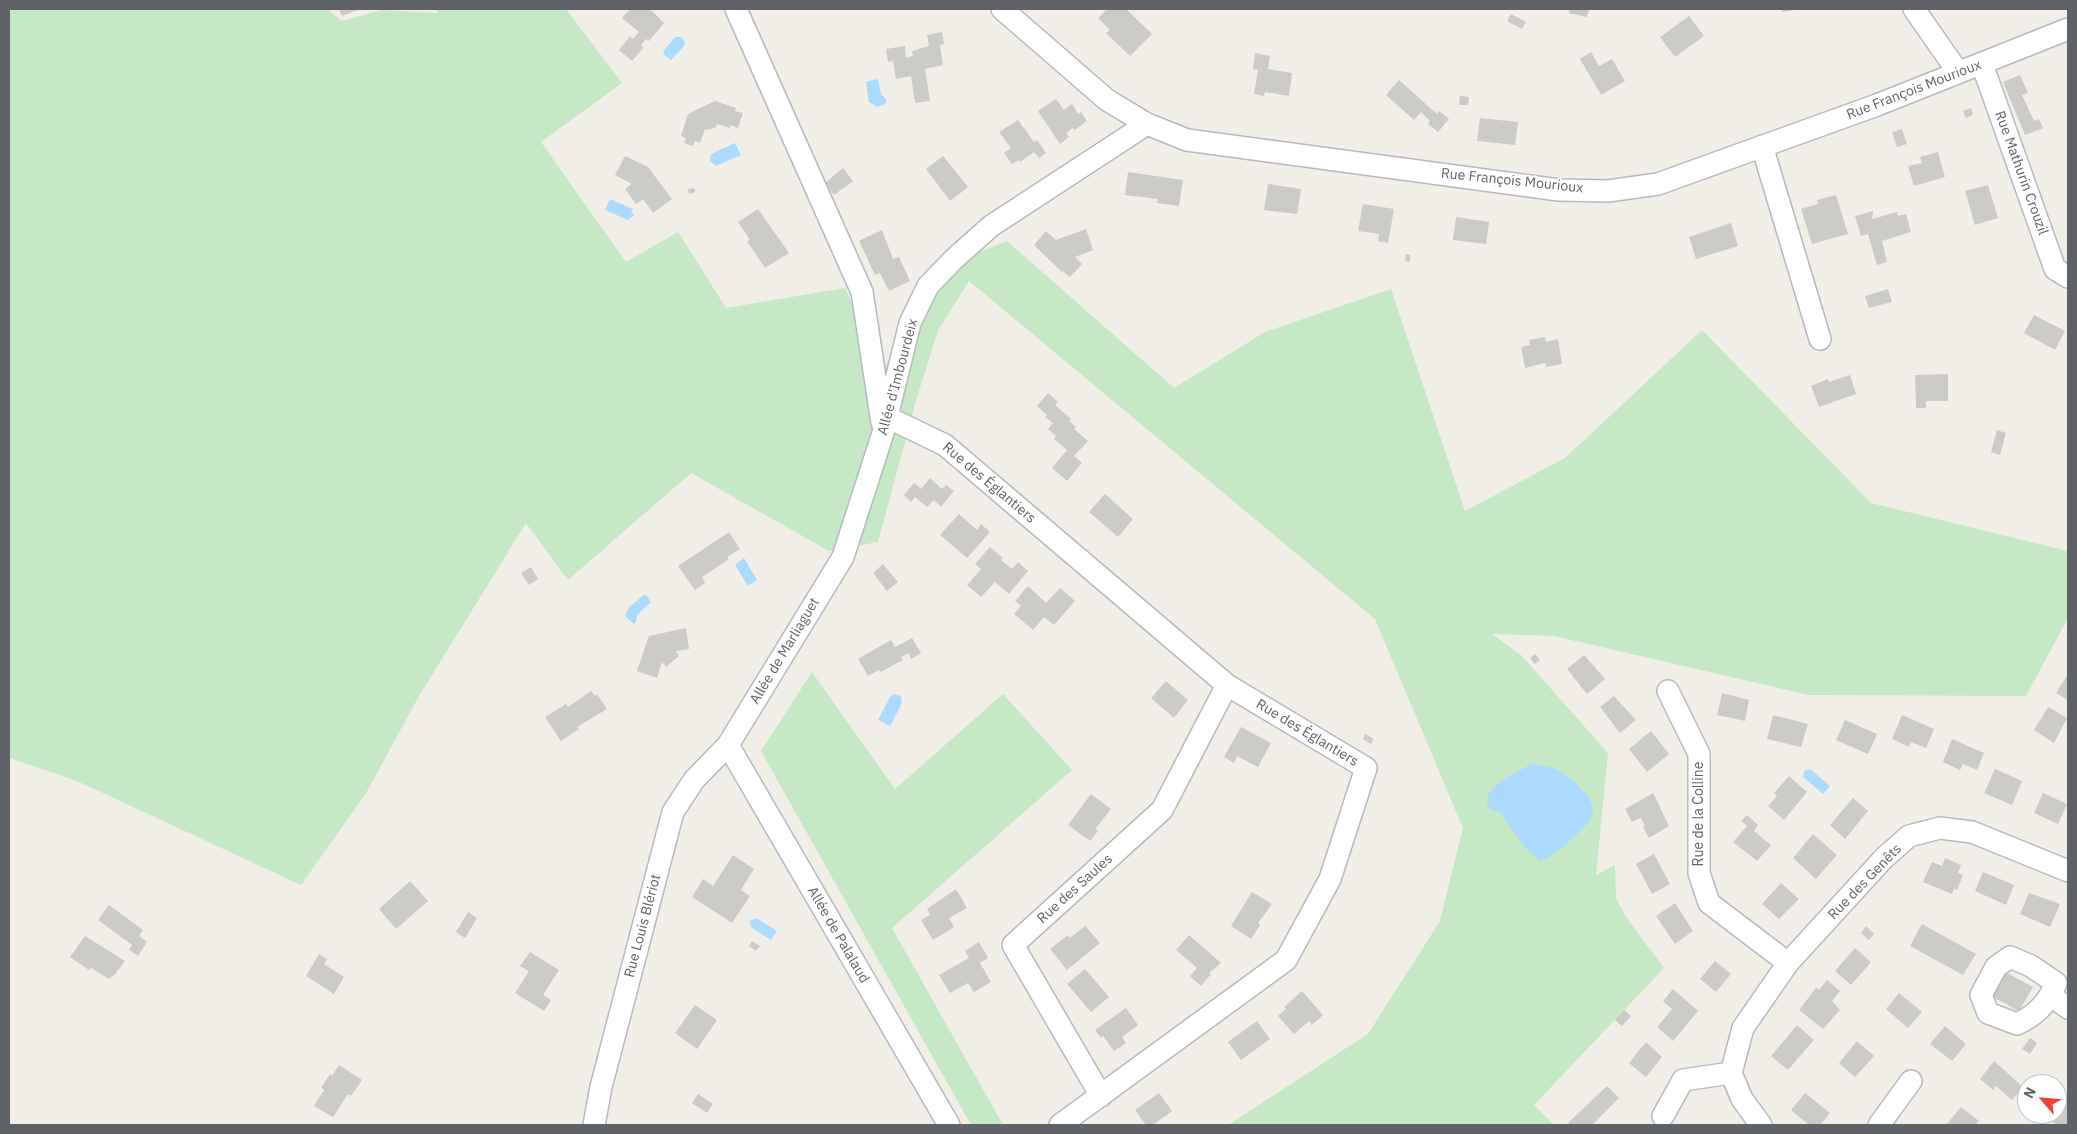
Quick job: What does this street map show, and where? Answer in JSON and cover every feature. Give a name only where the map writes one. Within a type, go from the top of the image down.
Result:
[{"type":"street","points":[[736,9],[862,292],[885,425]]},
{"type":"street","name":"Rue François Mourioux","points":[[1002,9],[1107,100],[1147,124],[1187,140],[1559,190],[1608,191],[1658,184],[1877,105],[2068,29]]},
{"type":"street","points":[[1914,9],[1958,72]]},
{"type":"street","name":"Rue Mathurin Crouzil","points":[[1982,64],[2055,269],[2068,277]]},
{"type":"street","name":"Allée d'Imbourdeix","points":[[843,558],[885,425],[910,323],[928,286],[954,259],[991,226],[1147,124]]},
{"type":"street","points":[[1762,146],[1820,339]]},
{"type":"street","name":"Rue des Églantiers","points":[[885,425],[946,445],[1227,684],[1366,768],[1330,879],[1286,960],[1060,1125]]},
{"type":"street","name":"Allée de Marliaguet","points":[[728,746],[843,558]]},
{"type":"street","name":"Rue des Saules","points":[[1101,1096],[1013,945],[1162,810],[1227,684]]},
{"type":"street","name":"Rue de la Colline","points":[[1668,692],[1699,754],[1699,873],[1709,903],[1788,964]]},
{"type":"street","name":"Rue Louis Blériot","points":[[594,1125],[604,1078],[673,812],[694,780],[728,746]]},
{"type":"street","name":"Allée de Palalaud","points":[[728,746],[949,1125]]},
{"type":"street","name":"Rue des Genêts","points":[[1731,1072],[1743,1028],[1788,964],[1884,858],[1910,836],[1940,828],[1972,832],[2068,871]]},
{"type":"street","points":[[1663,1116],[1683,1080],[1731,1072],[1742,1099],[1762,1125]]},
{"type":"street","points":[[1879,1125],[1911,1080]]},
{"type":"green space","points":[[9,9],[327,9],[342,21],[382,10],[437,13],[437,9],[566,9],[622,83],[541,142],[626,262],[678,232],[726,308],[845,288],[883,368],[939,290],[974,254],[1007,241],[1174,388],[1265,332],[1391,289],[1465,511],[1565,458],[1702,330],[1871,503],[2068,551],[2068,618],[2026,696],[1809,695],[1554,636],[1492,634],[1521,655],[1608,753],[1596,875],[1615,865],[1616,898],[1626,917],[1664,968],[1534,1105],[1554,1125],[1228,1125],[1368,1034],[1440,921],[1463,828],[1375,619],[969,281],[938,331],[917,397],[878,542],[829,551],[691,473],[568,580],[526,523],[419,696],[365,795],[301,885],[77,781],[9,758]]},
{"type":"green space","points":[[812,672],[895,789],[1003,694],[1072,770],[892,928],[1003,1125],[971,1125],[761,751]]},
{"type":"water","points":[[675,37],[681,37],[685,42],[684,46],[671,60],[663,54]]},
{"type":"water","points":[[878,79],[881,94],[887,100],[885,104],[877,107],[869,102],[866,82]]},
{"type":"water","points":[[735,143],[741,155],[716,166],[710,161],[711,154]]},
{"type":"water","points":[[610,199],[633,209],[631,212],[634,214],[632,218],[630,217],[628,220],[605,210]]},
{"type":"water","points":[[744,558],[757,580],[748,586],[735,565]]},
{"type":"water","points":[[645,594],[651,602],[637,615],[634,624],[625,616],[629,607]]},
{"type":"water","points":[[894,694],[901,696],[902,703],[890,726],[878,720],[890,697]]},
{"type":"water","points":[[1533,763],[1552,768],[1565,775],[1586,794],[1593,808],[1591,818],[1580,831],[1563,847],[1540,861],[1524,846],[1500,812],[1488,808],[1487,800],[1495,786]]},
{"type":"water","points":[[1810,769],[1830,786],[1823,794],[1803,777],[1804,771]]},
{"type":"water","points":[[756,918],[777,931],[771,940],[751,927],[750,921]]},
{"type":"building","points":[[339,9],[360,9],[342,16]]},
{"type":"building","points":[[630,9],[650,9],[664,23],[649,41],[646,39],[641,45],[643,48],[632,61],[619,50],[630,36],[633,39],[639,32],[622,18]]},
{"type":"building","points":[[1107,9],[1126,9],[1152,34],[1130,56],[1106,33],[1110,30],[1098,18]]},
{"type":"building","points":[[1570,9],[1589,9],[1587,17],[1569,13]]},
{"type":"building","points":[[1781,9],[1795,9],[1795,10],[1782,12]]},
{"type":"building","points":[[1511,14],[1526,22],[1522,29],[1507,21]]},
{"type":"building","points":[[1689,16],[1704,36],[1675,57],[1660,37]]},
{"type":"building","points":[[942,32],[944,44],[940,45],[943,65],[925,69],[930,101],[915,103],[911,76],[896,79],[893,61],[888,62],[886,49],[905,46],[906,58],[913,56],[912,51],[929,46],[927,35]]},
{"type":"building","points":[[1591,52],[1599,66],[1612,59],[1625,81],[1601,95],[1580,59]]},
{"type":"building","points":[[1255,53],[1270,56],[1268,69],[1292,73],[1289,96],[1265,92],[1264,96],[1254,94],[1258,70],[1253,69]]},
{"type":"building","points":[[2020,75],[2028,93],[2022,95],[2034,121],[2039,119],[2043,128],[2025,135],[2003,82]]},
{"type":"building","points":[[1399,80],[1437,114],[1439,111],[1449,119],[1438,132],[1428,124],[1430,121],[1421,112],[1414,120],[1386,95]]},
{"type":"building","points":[[1460,96],[1469,97],[1468,105],[1459,105]]},
{"type":"building","points":[[1056,99],[1064,110],[1072,104],[1078,114],[1081,112],[1087,121],[1075,130],[1073,128],[1066,133],[1069,137],[1060,144],[1038,111]]},
{"type":"building","points":[[715,101],[736,108],[735,111],[743,113],[738,128],[717,124],[716,127],[708,130],[705,129],[700,143],[695,141],[693,146],[684,143],[686,138],[681,136],[688,114]]},
{"type":"building","points":[[1971,108],[1973,115],[1966,118],[1963,111]]},
{"type":"building","points":[[1480,118],[1518,122],[1515,145],[1477,141]]},
{"type":"building","points":[[1018,120],[1034,142],[1037,140],[1046,153],[1039,158],[1034,152],[1020,162],[1019,160],[1012,164],[1004,153],[1011,148],[999,132]]},
{"type":"building","points":[[1902,129],[1907,144],[1897,147],[1892,132]]},
{"type":"building","points":[[1938,152],[1945,177],[1914,186],[1908,166],[1922,163],[1920,157]]},
{"type":"building","points":[[625,156],[648,167],[672,199],[653,213],[643,199],[636,204],[625,189],[632,184],[615,175]]},
{"type":"building","points":[[943,156],[968,187],[950,201],[926,169]]},
{"type":"building","points":[[843,168],[853,181],[834,195],[825,183]]},
{"type":"building","points":[[1128,172],[1183,180],[1179,206],[1157,203],[1158,199],[1125,195]]},
{"type":"building","points":[[1268,184],[1301,189],[1297,214],[1264,210]]},
{"type":"building","points":[[1988,185],[1998,218],[1975,225],[1965,191]]},
{"type":"building","points":[[694,188],[695,192],[689,194],[688,189]]},
{"type":"building","points":[[1836,195],[1848,234],[1812,244],[1801,209],[1818,204],[1817,200]]},
{"type":"building","points":[[1363,204],[1394,209],[1388,243],[1378,241],[1379,234],[1358,231]]},
{"type":"building","points":[[758,209],[789,253],[765,268],[747,241],[750,240],[738,222]]},
{"type":"building","points":[[1873,211],[1872,219],[1897,212],[1898,216],[1906,214],[1911,232],[1882,241],[1887,262],[1877,265],[1868,234],[1861,236],[1855,216]]},
{"type":"building","points":[[1456,217],[1489,222],[1486,244],[1453,240]]},
{"type":"building","points":[[1731,223],[1738,246],[1696,259],[1689,237]]},
{"type":"building","points":[[1086,229],[1093,250],[1075,257],[1082,264],[1070,277],[1062,272],[1034,245],[1046,231],[1056,240]]},
{"type":"building","points":[[882,230],[893,259],[899,257],[910,281],[889,291],[880,273],[875,275],[859,241]]},
{"type":"building","points":[[1406,254],[1410,255],[1410,262],[1405,261]]},
{"type":"building","points":[[1888,289],[1892,302],[1869,308],[1865,296]]},
{"type":"building","points":[[2034,315],[2065,331],[2055,350],[2024,333]]},
{"type":"building","points":[[1545,337],[1546,342],[1558,339],[1562,364],[1546,367],[1545,363],[1525,368],[1521,347],[1530,345],[1529,340]]},
{"type":"building","points":[[1948,374],[1948,401],[1926,401],[1926,408],[1916,408],[1915,375]]},
{"type":"building","points":[[1850,375],[1856,394],[1819,407],[1811,386],[1828,379],[1829,382]]},
{"type":"building","points":[[1048,393],[1058,402],[1055,405],[1071,419],[1069,421],[1076,427],[1074,429],[1088,441],[1074,456],[1082,463],[1067,481],[1052,468],[1067,450],[1054,439],[1056,436],[1048,429],[1053,423],[1045,417],[1047,415],[1037,406]]},
{"type":"building","points":[[1997,430],[2006,433],[2000,455],[1991,452]]},
{"type":"building","points":[[930,478],[942,489],[946,485],[954,491],[941,507],[934,500],[927,507],[915,497],[911,502],[904,495],[914,483],[921,489]]},
{"type":"building","points":[[1105,494],[1133,519],[1118,537],[1089,512]]},
{"type":"building","points":[[959,514],[977,530],[981,524],[990,532],[967,558],[940,535]]},
{"type":"building","points":[[729,532],[740,549],[727,557],[729,559],[702,577],[705,583],[695,590],[678,566]]},
{"type":"building","points":[[990,547],[1012,569],[1018,562],[1028,571],[1009,594],[995,582],[981,597],[967,585],[981,569],[975,564]]},
{"type":"building","points":[[883,564],[898,582],[887,591],[873,573]]},
{"type":"building","points":[[531,567],[538,579],[529,585],[521,573]]},
{"type":"building","points":[[1028,586],[1046,603],[1060,588],[1075,601],[1054,625],[1044,617],[1033,630],[1014,614],[1021,606],[1015,601]]},
{"type":"building","points":[[686,628],[689,649],[676,651],[679,656],[666,667],[662,662],[657,678],[637,671],[649,636]]},
{"type":"building","points":[[912,638],[921,653],[911,659],[909,653],[901,657],[903,660],[881,672],[879,670],[868,676],[858,659],[891,640],[895,647]]},
{"type":"building","points":[[1535,654],[1540,660],[1535,664],[1530,658]]},
{"type":"building","points":[[1584,655],[1605,679],[1587,694],[1567,669]]},
{"type":"building","points":[[2068,674],[2068,700],[2056,693]]},
{"type":"building","points":[[1166,681],[1188,700],[1174,718],[1151,698]]},
{"type":"building","points":[[591,691],[595,696],[597,694],[607,709],[577,727],[579,729],[561,741],[545,717],[566,704],[568,707]]},
{"type":"building","points":[[1722,693],[1749,700],[1745,721],[1717,715]]},
{"type":"building","points":[[1614,696],[1636,720],[1620,733],[1600,707]]},
{"type":"building","points":[[2048,707],[2067,718],[2054,743],[2034,730]]},
{"type":"building","points":[[1773,715],[1808,724],[1801,747],[1767,739]]},
{"type":"building","points":[[1902,715],[1934,729],[1926,748],[1911,742],[1909,747],[1892,739]]},
{"type":"building","points":[[1845,720],[1877,734],[1868,754],[1836,740]]},
{"type":"building","points":[[1241,727],[1271,743],[1258,767],[1237,756],[1234,763],[1224,757]]},
{"type":"building","points":[[1651,731],[1669,754],[1647,772],[1629,749]]},
{"type":"building","points":[[1365,734],[1374,739],[1371,744],[1363,739]]},
{"type":"building","points":[[1952,739],[1984,753],[1977,770],[1963,764],[1960,770],[1943,762]]},
{"type":"building","points":[[1995,769],[2022,781],[2012,805],[1984,793]]},
{"type":"building","points":[[1789,776],[1807,792],[1784,820],[1768,806],[1777,796],[1774,793]]},
{"type":"building","points":[[1653,793],[1669,826],[1649,838],[1641,818],[1632,822],[1625,809]]},
{"type":"building","points":[[2043,793],[2067,804],[2058,824],[2034,813]]},
{"type":"building","points":[[1091,794],[1111,809],[1095,829],[1098,831],[1090,841],[1068,825]]},
{"type":"building","points":[[1853,798],[1868,811],[1845,839],[1830,825]]},
{"type":"building","points":[[1747,815],[1758,825],[1754,831],[1771,845],[1757,861],[1733,842],[1747,826],[1741,821]]},
{"type":"building","points":[[1813,834],[1837,855],[1816,879],[1793,858]]},
{"type":"building","points":[[1654,854],[1670,884],[1652,894],[1636,864]]},
{"type":"building","points":[[733,855],[754,869],[741,890],[750,896],[732,923],[692,897],[703,879],[713,886]]},
{"type":"building","points":[[1945,858],[1961,865],[1958,873],[1963,875],[1957,890],[1954,889],[1952,894],[1923,882],[1932,862],[1942,866]]},
{"type":"building","points":[[1983,872],[2014,885],[2006,905],[1975,891]]},
{"type":"building","points":[[410,881],[428,901],[396,929],[379,909]]},
{"type":"building","points":[[1781,883],[1799,899],[1779,919],[1762,904]]},
{"type":"building","points":[[956,889],[967,908],[949,918],[954,927],[933,940],[921,920],[930,915],[927,909]]},
{"type":"building","points":[[1252,892],[1272,904],[1258,923],[1260,925],[1251,939],[1231,926]]},
{"type":"building","points":[[2029,893],[2060,904],[2050,927],[2020,914]]},
{"type":"building","points":[[1675,903],[1693,931],[1675,944],[1656,916]]},
{"type":"building","points":[[109,905],[143,930],[139,936],[147,942],[138,956],[129,950],[132,945],[98,920]]},
{"type":"building","points":[[468,912],[477,918],[465,938],[456,932]]},
{"type":"building","points":[[1922,924],[1976,954],[1963,975],[1910,946]]},
{"type":"building","points":[[1085,926],[1100,943],[1067,970],[1050,949],[1068,935],[1070,938]]},
{"type":"building","points":[[1866,926],[1874,934],[1869,940],[1861,933]]},
{"type":"building","points":[[1189,935],[1221,963],[1209,973],[1211,974],[1201,986],[1190,976],[1197,968],[1176,950]]},
{"type":"building","points":[[85,936],[125,961],[109,979],[91,968],[89,970],[70,957]]},
{"type":"building","points":[[752,941],[760,946],[756,951],[749,946]]},
{"type":"building","points":[[979,942],[988,958],[980,963],[991,982],[974,992],[968,983],[950,993],[939,975],[969,958],[965,951]]},
{"type":"building","points":[[1855,948],[1871,962],[1851,985],[1835,971]]},
{"type":"building","points":[[530,952],[559,970],[543,995],[551,1000],[544,1011],[515,993],[529,971],[520,966]]},
{"type":"building","points":[[319,954],[327,959],[324,964],[344,977],[334,994],[306,976]]},
{"type":"building","points":[[1715,961],[1731,974],[1716,992],[1700,979]]},
{"type":"building","points":[[1085,969],[1109,997],[1091,1012],[1067,984]]},
{"type":"building","points":[[2005,972],[2033,987],[2019,1011],[1991,996]]},
{"type":"building","points":[[1827,980],[1840,991],[1832,1001],[1840,1010],[1823,1029],[1799,1010],[1816,988],[1819,990]]},
{"type":"building","points":[[1673,989],[1698,1011],[1673,1041],[1657,1027],[1672,1009],[1663,1001]]},
{"type":"building","points":[[1302,991],[1323,1015],[1312,1025],[1309,1021],[1294,1034],[1278,1016],[1286,1009],[1284,1007]]},
{"type":"building","points":[[1899,993],[1922,1012],[1908,1028],[1886,1009]]},
{"type":"building","points":[[695,1005],[717,1020],[697,1049],[675,1033]]},
{"type":"building","points":[[1126,1008],[1138,1025],[1122,1037],[1126,1043],[1114,1051],[1103,1036],[1101,1038],[1095,1030]]},
{"type":"building","points":[[1624,1010],[1631,1016],[1622,1026],[1615,1020]]},
{"type":"building","points":[[1257,1021],[1270,1039],[1241,1060],[1228,1042]]},
{"type":"building","points":[[1797,1025],[1814,1040],[1788,1070],[1771,1056]]},
{"type":"building","points":[[1945,1026],[1966,1044],[1952,1061],[1930,1044]]},
{"type":"building","points":[[2030,1038],[2037,1043],[2030,1054],[2022,1049]]},
{"type":"building","points":[[1857,1041],[1874,1056],[1855,1077],[1839,1063]]},
{"type":"building","points":[[1646,1042],[1662,1057],[1646,1077],[1629,1063]]},
{"type":"building","points":[[1994,1061],[2017,1082],[2017,1094],[2012,1100],[1996,1086],[1993,1090],[1980,1079]]},
{"type":"building","points":[[339,1065],[362,1080],[351,1096],[348,1094],[333,1117],[314,1106],[324,1090],[321,1088],[330,1074],[332,1076]]},
{"type":"building","points":[[1607,1086],[1619,1098],[1593,1124],[1595,1125],[1570,1125],[1568,1123]]},
{"type":"building","points":[[1159,1093],[1172,1111],[1153,1125],[1146,1125],[1135,1110]]},
{"type":"building","points":[[1805,1093],[1830,1113],[1820,1125],[1809,1125],[1791,1110]]},
{"type":"building","points":[[698,1094],[713,1104],[707,1113],[692,1103]]},
{"type":"building","points":[[2068,1102],[2068,1125],[2057,1125],[2056,1124],[2067,1124]]},
{"type":"building","points":[[1961,1107],[1979,1121],[1976,1125],[1946,1125]]}]
